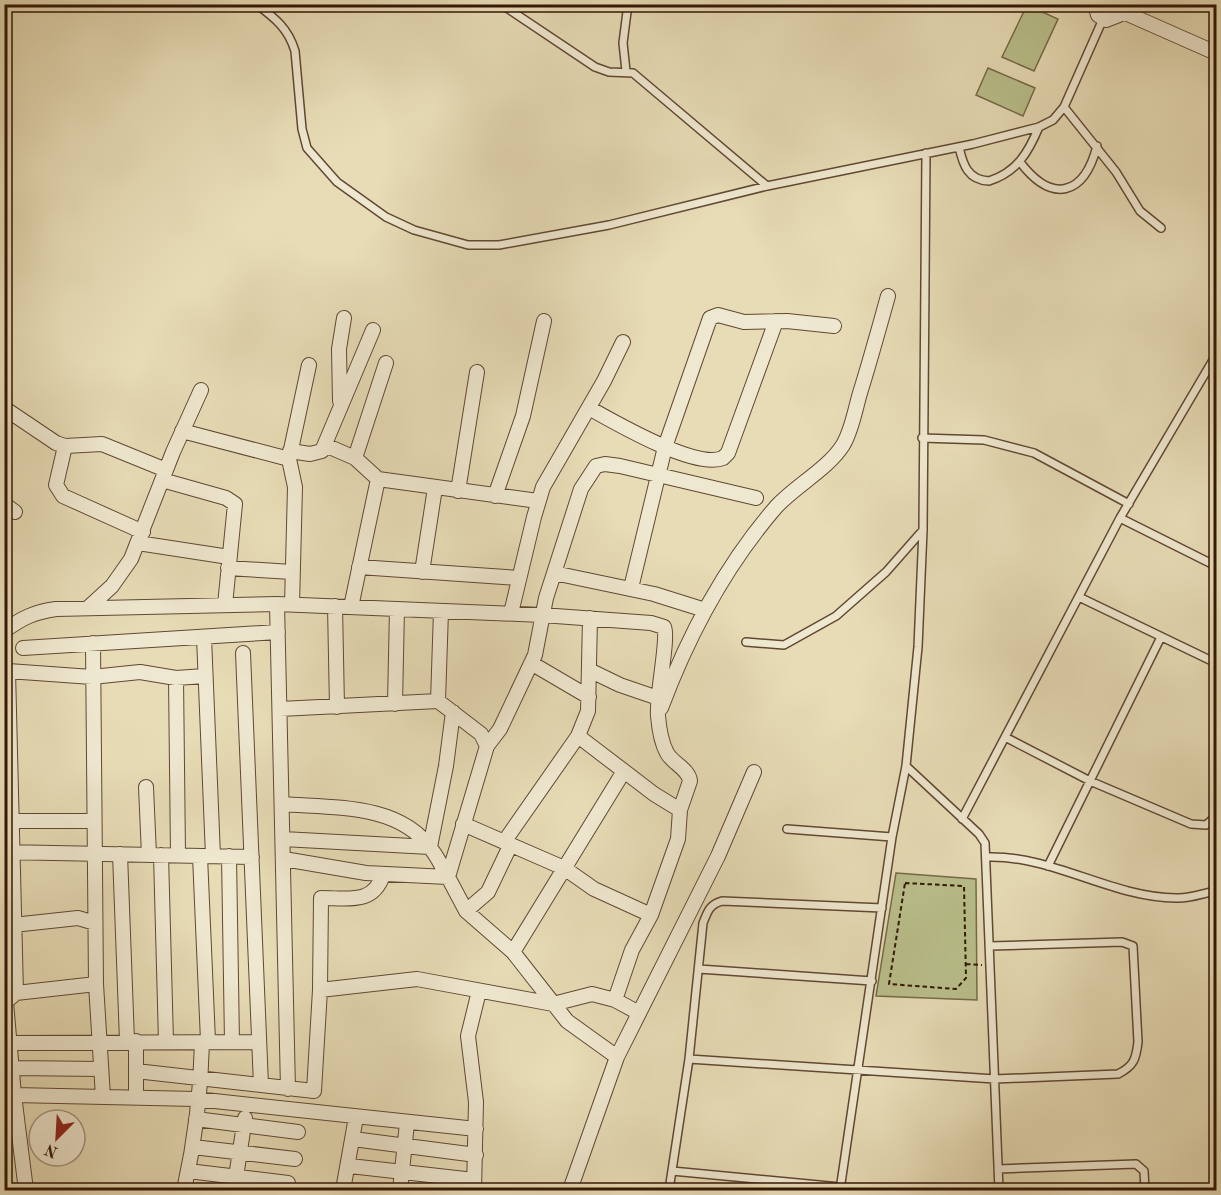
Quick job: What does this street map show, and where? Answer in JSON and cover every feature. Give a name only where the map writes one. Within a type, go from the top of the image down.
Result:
[{"type":"street","points":[[1095,4],[1095,11],[1102,19],[1115,18],[1122,8],[1216,53]]},
{"type":"street","points":[[658,716],[683,652],[705,610],[747,544],[793,489],[832,458],[842,445],[854,414],[888,296]]},
{"type":"street","points":[[631,588],[664,447],[710,318],[718,315],[744,322],[776,321],[834,326]]},
{"type":"street","points":[[340,409],[339,349],[344,318]]},
{"type":"street","points":[[495,496],[523,416],[544,321]]},
{"type":"street","points":[[590,408],[664,447],[718,460],[728,453],[776,321]]},
{"type":"street","points":[[182,431],[289,455],[318,454],[325,445],[373,330]]},
{"type":"street","points":[[512,614],[538,501],[590,408],[623,342]]},
{"type":"street","points":[[355,458],[386,363]]},
{"type":"street","points":[[292,605],[294,488],[289,455],[309,365]]},
{"type":"street","points":[[458,490],[477,372]]},
{"type":"street","points":[[88,608],[123,572],[140,538],[182,431],[201,390]]},
{"type":"street","points":[[4,408],[44,437],[65,446],[102,444],[164,475],[226,498],[235,504],[225,605]]},
{"type":"street","points":[[325,445],[355,458],[378,479],[538,501]]},
{"type":"street","points":[[65,446],[56,484],[63,496],[140,538],[228,562],[292,572]]},
{"type":"street","points":[[448,877],[487,746],[500,729],[531,663],[541,636],[543,615],[554,573],[581,489],[596,466],[605,464],[659,474],[756,498]]},
{"type":"street","points":[[351,607],[378,479]]},
{"type":"street","points":[[422,572],[435,488]]},
{"type":"street","points":[[359,567],[519,578]]},
{"type":"street","points":[[554,573],[631,588],[705,610]]},
{"type":"street","points":[[4,631],[23,617],[37,611],[277,604],[543,615],[651,623],[664,627],[665,641],[657,698],[658,716],[666,752],[673,762],[690,775],[680,810],[678,839],[651,915],[632,950],[615,1000]]},
{"type":"street","points":[[277,604],[288,1089]]},
{"type":"street","points":[[335,606],[337,707]]},
{"type":"street","points":[[395,704],[397,609]]},
{"type":"street","points":[[438,701],[441,611]]},
{"type":"street","points":[[466,911],[488,892],[507,844],[578,736],[588,711],[590,618]]},
{"type":"street","points":[[23,648],[278,632]]},
{"type":"street","points":[[184,1191],[193,1147],[205,1042],[204,637]]},
{"type":"street","points":[[93,643],[96,984],[103,1097]]},
{"type":"street","points":[[243,653],[261,1085]]},
{"type":"street","points":[[531,663],[589,698]]},
{"type":"street","points":[[589,670],[620,685],[657,698]]},
{"type":"street","points":[[26,1191],[10,1043],[9,999],[13,925],[8,852],[11,821],[8,671],[92,677],[140,672],[176,678],[205,676]]},
{"type":"street","points":[[176,678],[178,855]]},
{"type":"street","points":[[280,709],[438,701],[482,734],[487,746]]},
{"type":"street","points":[[430,847],[446,766],[453,712]]},
{"type":"street","points":[[578,736],[680,810]]},
{"type":"street","points":[[513,952],[624,771]]},
{"type":"street","points":[[570,1191],[617,1057],[718,856],[754,772]]},
{"type":"street","points":[[146,787],[155,855],[166,1041]]},
{"type":"street","points":[[282,804],[382,814],[406,826],[430,847],[466,911],[513,952],[553,1004],[580,1032],[617,1057]]},
{"type":"street","points":[[11,821],[94,821]]},
{"type":"street","points":[[463,824],[564,868],[594,889],[651,915]]},
{"type":"street","points":[[283,838],[430,847]]},
{"type":"street","points":[[8,852],[252,857]]},
{"type":"street","points":[[120,854],[136,1097]]},
{"type":"street","points":[[229,856],[232,1042]]},
{"type":"street","points":[[284,860],[383,875],[448,877]]},
{"type":"street","points":[[136,1071],[314,1091],[320,990],[321,898],[369,896],[376,891],[383,875]]},
{"type":"street","points":[[13,925],[78,918],[95,923]]},
{"type":"street","points":[[320,990],[417,979],[553,1004],[592,994],[615,1000],[639,1013]]},
{"type":"street","points":[[9,999],[96,984]]},
{"type":"street","points":[[350,1166],[402,1172],[474,1185],[476,1102],[468,1036],[479,991]]},
{"type":"street","points":[[10,1043],[259,1042]]},
{"type":"street","points":[[12,1068],[101,1069]]},
{"type":"street","points":[[14,1095],[199,1099],[476,1130]]},
{"type":"street","points":[[235,1184],[248,1104]]},
{"type":"street","points":[[343,1191],[350,1166],[356,1117]]},
{"type":"street","points":[[196,1119],[298,1132]]},
{"type":"street","points":[[400,1191],[407,1123]]},
{"type":"street","points":[[352,1139],[476,1155]]},
{"type":"street","points":[[193,1147],[295,1159]]},
{"type":"street","points":[[188,1171],[235,1184],[288,1183]]},
{"type":"lane","points":[[256,4],[285,27],[291,39],[295,51],[302,129],[308,148],[337,182],[386,217],[414,230],[468,245],[499,245],[609,225],[767,186],[959,147],[1039,127],[1053,120],[1064,107],[1102,19]]},
{"type":"lane","points":[[501,4],[596,67],[609,72],[626,70],[633,73],[767,186]]},
{"type":"lane","points":[[626,70],[623,43],[628,4]]},
{"type":"lane","points":[[1064,107],[1097,146],[1140,211],[1161,228]]},
{"type":"lane","points":[[959,147],[966,171],[983,181],[996,179],[1020,162],[1039,127]]},
{"type":"lane","points":[[1020,162],[1031,177],[1044,185],[1058,188],[1073,186],[1086,176],[1097,146]]},
{"type":"lane","points":[[672,1171],[840,1189],[892,837],[906,766],[918,647],[923,530],[926,153]]},
{"type":"lane","points":[[962,819],[1120,518],[1216,355]]},
{"type":"lane","points":[[1207,370],[1216,375]]},
{"type":"lane","points":[[922,438],[984,440],[1024,450],[1056,463],[1129,504]]},
{"type":"lane","points":[[1120,518],[1216,566]]},
{"type":"lane","points":[[746,642],[784,645],[836,616],[886,572],[923,530]]},
{"type":"lane","points":[[1079,597],[1216,663]]},
{"type":"lane","points":[[1048,866],[1161,637]]},
{"type":"lane","points":[[1005,737],[1090,781],[1191,824],[1206,825],[1216,816]]},
{"type":"lane","points":[[906,766],[985,843],[999,1191]]},
{"type":"lane","points":[[787,829],[892,837]]},
{"type":"lane","points":[[987,857],[1010,857],[1048,866],[1111,888],[1147,896],[1178,899],[1216,891]]},
{"type":"lane","points":[[669,1191],[689,1059],[703,923],[712,904],[722,901],[882,908]]},
{"type":"lane","points":[[689,1059],[995,1078],[1119,1074],[1131,1068],[1137,1056],[1138,1042],[1133,946],[1122,942],[990,946]]},
{"type":"lane","points":[[699,969],[872,981]]},
{"type":"lane","points":[[998,1169],[1136,1164],[1144,1171],[1145,1191]]},
{"type":"path","points":[[905,883],[964,886],[965,964],[966,978],[956,989],[889,984],[905,883]]},
{"type":"path","points":[[965,964],[990,966]]},
{"type":"green space","points":[[1027,5],[1058,19],[1034,71],[1002,57]]},
{"type":"green space","points":[[988,68],[1035,88],[1023,116],[976,95]]},
{"type":"green space","points":[[896,873],[976,879],[977,1000],[876,996]]}]
